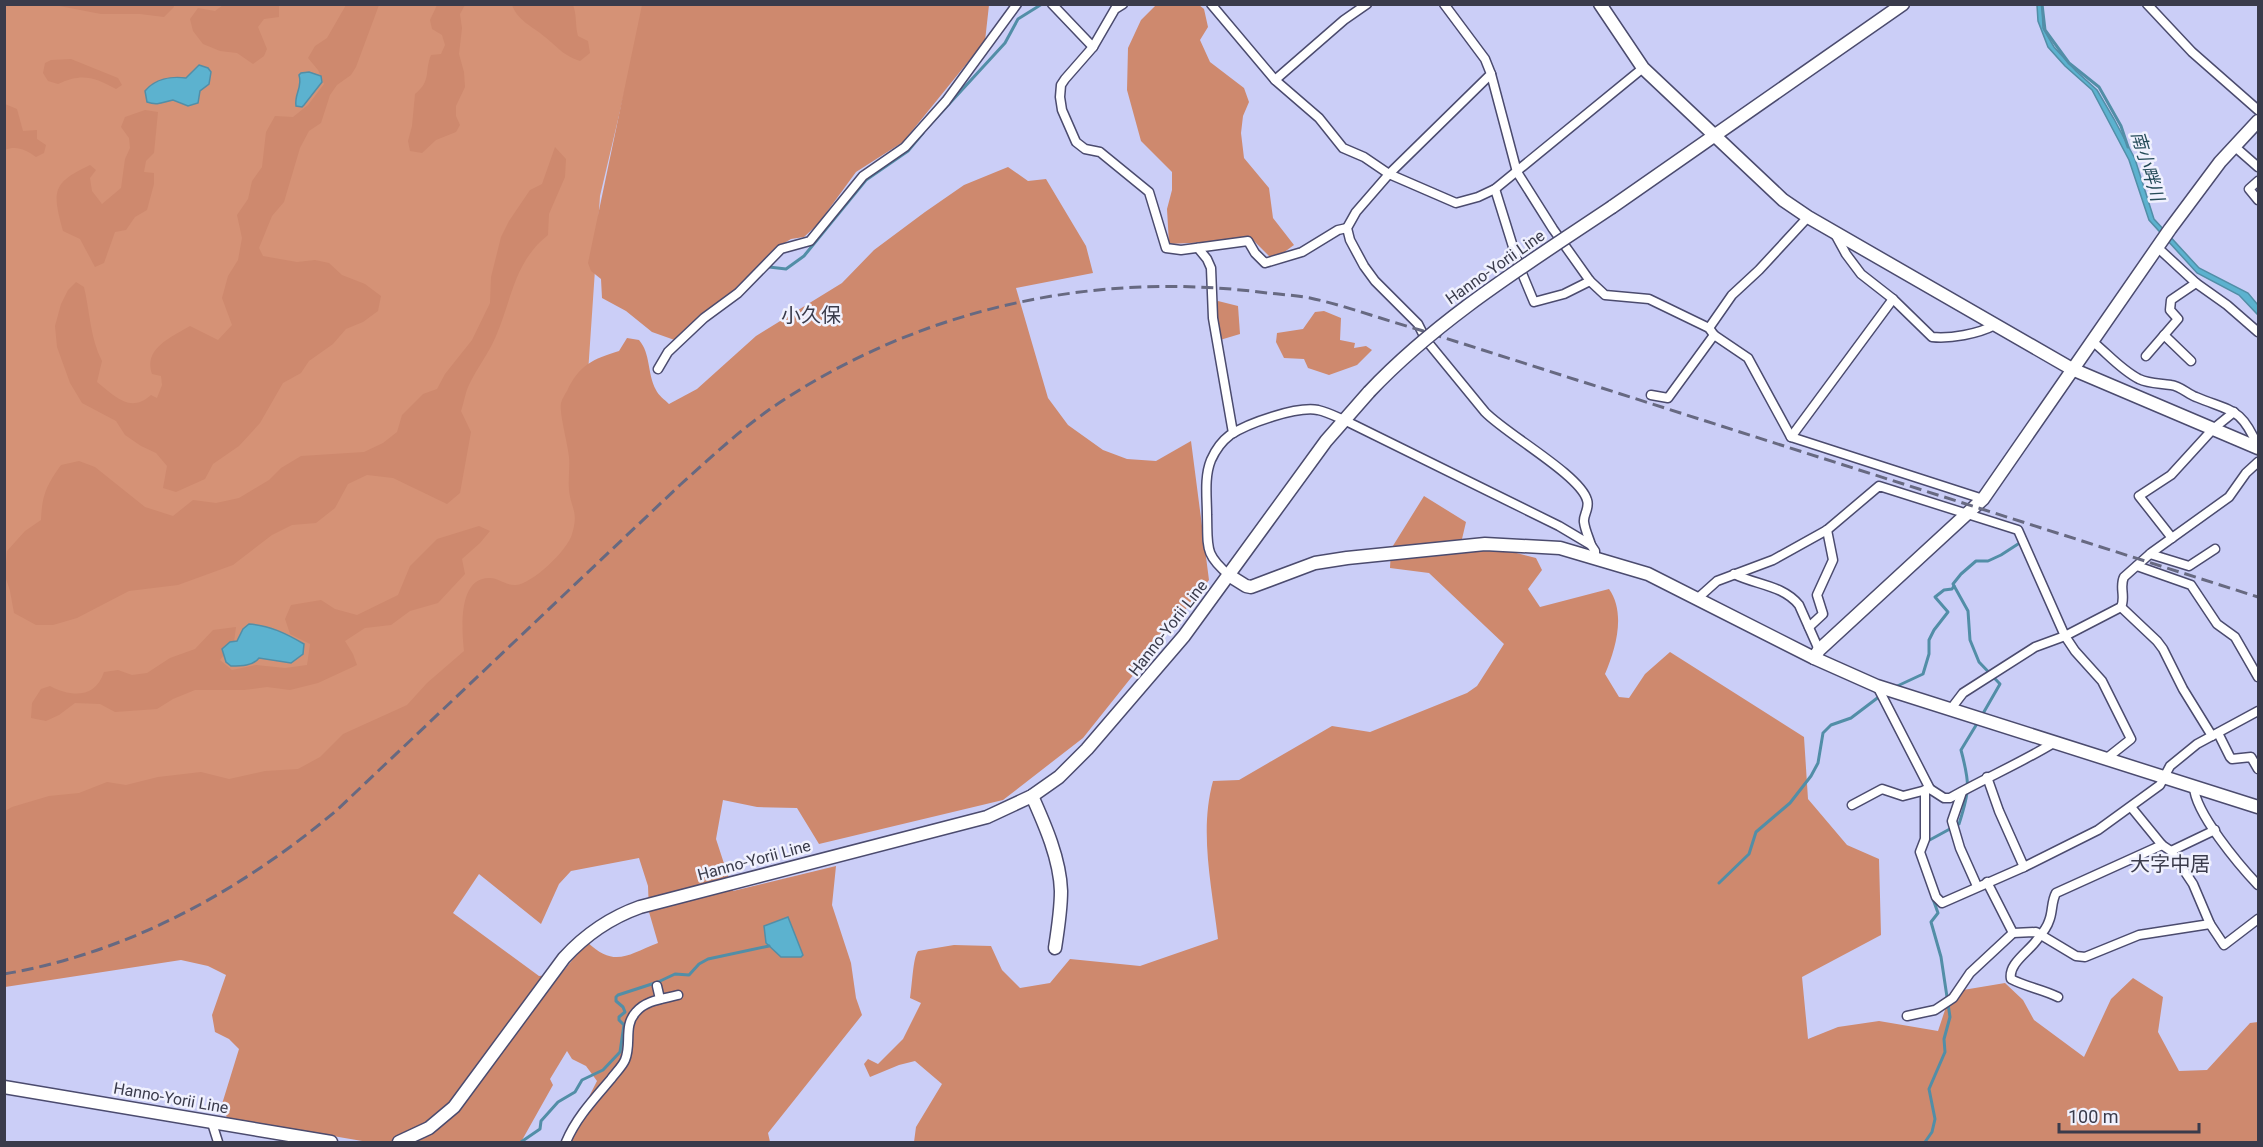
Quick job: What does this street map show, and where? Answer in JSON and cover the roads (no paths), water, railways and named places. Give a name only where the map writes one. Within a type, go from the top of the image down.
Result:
[{"type":"street","points":[[658,369],[669,352],[704,318],[738,292],[781,249],[810,241],[863,176],[905,147],[946,101],[1017,4]]},
{"type":"street","points":[[1052,4],[1093,47]]},
{"type":"street","points":[[1123,4],[1115,9],[1093,47],[1061,85],[1062,110],[1076,142],[1085,149],[1100,152],[1149,192],[1166,248],[1181,250],[1248,241],[1264,264],[1302,252],[1338,230],[1347,228]]},
{"type":"street","points":[[1210,4],[1275,80],[1319,118],[1343,148],[1364,157],[1389,174],[1456,203],[1495,189],[1643,68]]},
{"type":"street","points":[[1275,80],[1344,20],[1367,4]]},
{"type":"street","points":[[1444,4],[1485,59],[1517,172],[1553,230],[1590,281],[1605,295],[1649,299],[1711,331],[1748,358],[1791,437],[1983,499]]},
{"type":"street","points":[[1600,4],[1643,68],[1784,200],[1808,217],[2072,369],[2259,448]]},
{"type":"street","name":"Hanno-Yorii Line","points":[[399,1143],[429,1128],[454,1107],[564,958],[585,937],[610,920],[640,907],[987,817],[1032,796],[1071,766],[1116,716],[1184,636],[1230,576],[1326,441],[1369,392],[1415,346],[1466,307],[1903,4]]},
{"type":"street","points":[[2147,4],[2185,45],[2259,110]]},
{"type":"street","points":[[1491,74],[1389,174],[1356,212],[1347,228],[1350,240],[1364,266],[1418,324],[1426,340],[1485,412],[1495,422],[1559,468],[1583,492],[1588,507],[1583,520],[1593,551]]},
{"type":"street","points":[[1817,654],[1983,499],[2170,229],[2234,146],[2259,121]]},
{"type":"street","points":[[2234,146],[2259,167]]},
{"type":"street","points":[[2259,181],[2249,189],[2259,200]]},
{"type":"street","points":[[1495,189],[1519,266],[1534,302],[1564,294],[1590,281]]},
{"type":"street","points":[[1651,395],[1668,398],[1732,295],[1759,270],[1808,217]]},
{"type":"street","points":[[1834,232],[1846,254],[1861,274],[1893,299],[1932,337],[1940,338],[1987,329],[1995,325]]},
{"type":"street","points":[[2159,245],[2196,283],[2259,332]]},
{"type":"street","points":[[1198,248],[1207,259],[1210,268],[1213,318],[1233,434]]},
{"type":"street","points":[[2146,356],[2178,319],[2170,310],[2171,300],[2196,283]]},
{"type":"street","points":[[1791,437],[1893,299]]},
{"type":"street","points":[[2164,335],[2192,361]]},
{"type":"street","points":[[2092,341],[2138,378],[2153,384],[2173,385],[2194,397],[2227,407],[2246,424],[2259,448]]},
{"type":"street","points":[[1593,551],[1485,544],[1315,563],[1251,587],[1246,586],[1216,565],[1208,550],[1207,480],[1210,462],[1216,450],[1233,434],[1249,425],[1304,410],[1316,409],[1344,420],[1548,521],[1593,551],[1648,574],[1817,654],[1876,686],[2259,807]]},
{"type":"street","points":[[2172,538],[2139,496],[2172,475],[2213,429],[2234,412]]},
{"type":"street","points":[[1950,710],[1963,693],[1989,674],[2035,647],[2066,636],[2121,607],[2124,602],[2121,582],[2150,554],[2229,497],[2246,473],[2259,462]]},
{"type":"street","points":[[1698,598],[1717,581],[1773,560],[1827,530],[1879,486],[2018,530],[2066,636],[2075,651],[2102,681],[2131,739],[2107,758]]},
{"type":"street","points":[[1809,627],[1823,614],[1817,596],[1833,560],[1827,530]]},
{"type":"street","points":[[2150,554],[2189,566],[2215,549]]},
{"type":"street","points":[[2137,566],[2191,585],[2217,624],[2235,637],[2259,677]]},
{"type":"street","points":[[1734,574],[1745,580],[1780,590],[1794,599],[1809,627],[1817,654]]},
{"type":"street","points":[[2121,607],[2157,640],[2183,689],[2229,757],[2232,759],[2251,757],[2259,769]]},
{"type":"street","points":[[1876,686],[1928,790],[1925,839],[1920,852],[1936,897],[1942,903],[2024,867],[2098,830],[2160,785],[2170,766],[2197,744],[2259,711]]},
{"type":"street","points":[[1852,805],[1882,789],[1903,796],[1928,790],[1944,798],[1950,798],[1987,777],[2018,764],[2055,742]]},
{"type":"street","points":[[1987,777],[1999,811],[2024,867]]},
{"type":"street","points":[[2194,787],[2195,796],[2238,865],[2259,885]]},
{"type":"street","points":[[1962,792],[1952,821],[1960,848],[1977,886]]},
{"type":"street","points":[[1032,796],[1052,848],[1060,884],[1060,917],[1055,948]]},
{"type":"street","points":[[2131,807],[2162,845],[2171,851],[2193,884],[2210,924],[2224,945],[2259,919]]},
{"type":"street","points":[[2171,851],[2215,830]]},
{"type":"street","points":[[2058,997],[2044,990],[2024,986],[2011,979],[2010,975],[2011,969],[2041,935],[2050,920],[2056,893],[2162,845]]},
{"type":"street","points":[[1987,882],[2013,933]]},
{"type":"street","points":[[1907,1016],[1935,1010],[1953,998],[1970,974],[2013,933],[2031,932],[2041,935],[2076,956],[2085,957],[2139,935],[2210,924]]},
{"type":"street","points":[[657,986],[660,999]]},
{"type":"street","points":[[566,1143],[572,1127],[624,1062],[628,1048],[627,1030],[630,1020],[642,1006],[678,995]]},
{"type":"street","name":"Hanno-Yorii Line","points":[[4,1087],[331,1143]]},
{"type":"street","points":[[212,1123],[218,1143]]},
{"type":"water","points":[[2037,5],[2042,5],[2043,28],[2054,47],[2097,90],[2114,119],[2135,159],[2154,219],[2199,268],[2248,293],[2258,305],[2258,315],[2239,295],[2197,273],[2149,220],[2129,160],[2092,90],[2048,47],[2038,21]]},
{"type":"water","points":[[199,65],[208,68],[211,72],[209,84],[200,91],[198,103],[188,106],[173,100],[157,104],[147,102],[145,91],[149,87],[169,78],[186,78]]},
{"type":"water","points":[[309,72],[321,76],[322,82],[302,107],[296,106],[299,75]]},
{"type":"water","points":[[249,624],[271,628],[298,640],[304,644],[303,654],[291,663],[259,658],[243,666],[231,666],[226,662],[222,649],[230,642],[237,641],[243,629]]},
{"type":"water","points":[[788,917],[803,955],[801,957],[781,957],[766,943],[764,926]]},
{"type":"waterway","points":[[927,128],[1005,43],[1018,19],[1042,4]]},
{"type":"waterway","name":"南小畔川","points":[[2042,4],[2045,30],[2069,63],[2099,87],[2121,126],[2128,147]]},
{"type":"waterway","points":[[769,267],[786,269],[804,256],[866,180],[908,151],[923,133]]},
{"type":"waterway","points":[[1981,717],[2000,684],[1979,662],[1970,640],[1968,611],[1953,584],[1976,561],[1988,561],[2018,544]]},
{"type":"waterway","points":[[1893,688],[1923,674],[1929,654],[1929,640],[1948,612],[1935,597],[1954,586]]},
{"type":"waterway","points":[[1719,883],[1749,854],[1756,832],[1790,803],[1811,776],[1818,763],[1823,733],[1831,725],[1851,718],[1880,696]]},
{"type":"waterway","points":[[1926,842],[1959,824],[1968,787],[1961,750],[1978,722]]},
{"type":"waterway","points":[[1925,1142],[1932,1132],[1935,1119],[1929,1089],[1945,1052],[1944,1039],[1950,1017],[1941,957],[1931,922],[1938,913],[1933,899]]},
{"type":"waterway","points":[[521,1142],[540,1129],[541,1121],[558,1102],[575,1092],[582,1080],[603,1070],[620,1052],[624,1025],[619,1017],[625,1012],[616,1001],[618,995],[675,974],[689,975],[699,964],[708,959],[769,946]]},
{"type":"railway","points":[[4,974],[95,951],[139,934],[223,892],[301,839],[337,810],[680,485],[773,407],[828,373],[885,345],[945,322],[1006,305],[1068,294],[1131,287],[1195,287],[1291,295],[1324,301],[2258,597]]},
{"type":"district","name":"小久保","points":[[811,315]]},
{"type":"district","name":"大字中居","points":[[2170,864]]}]
